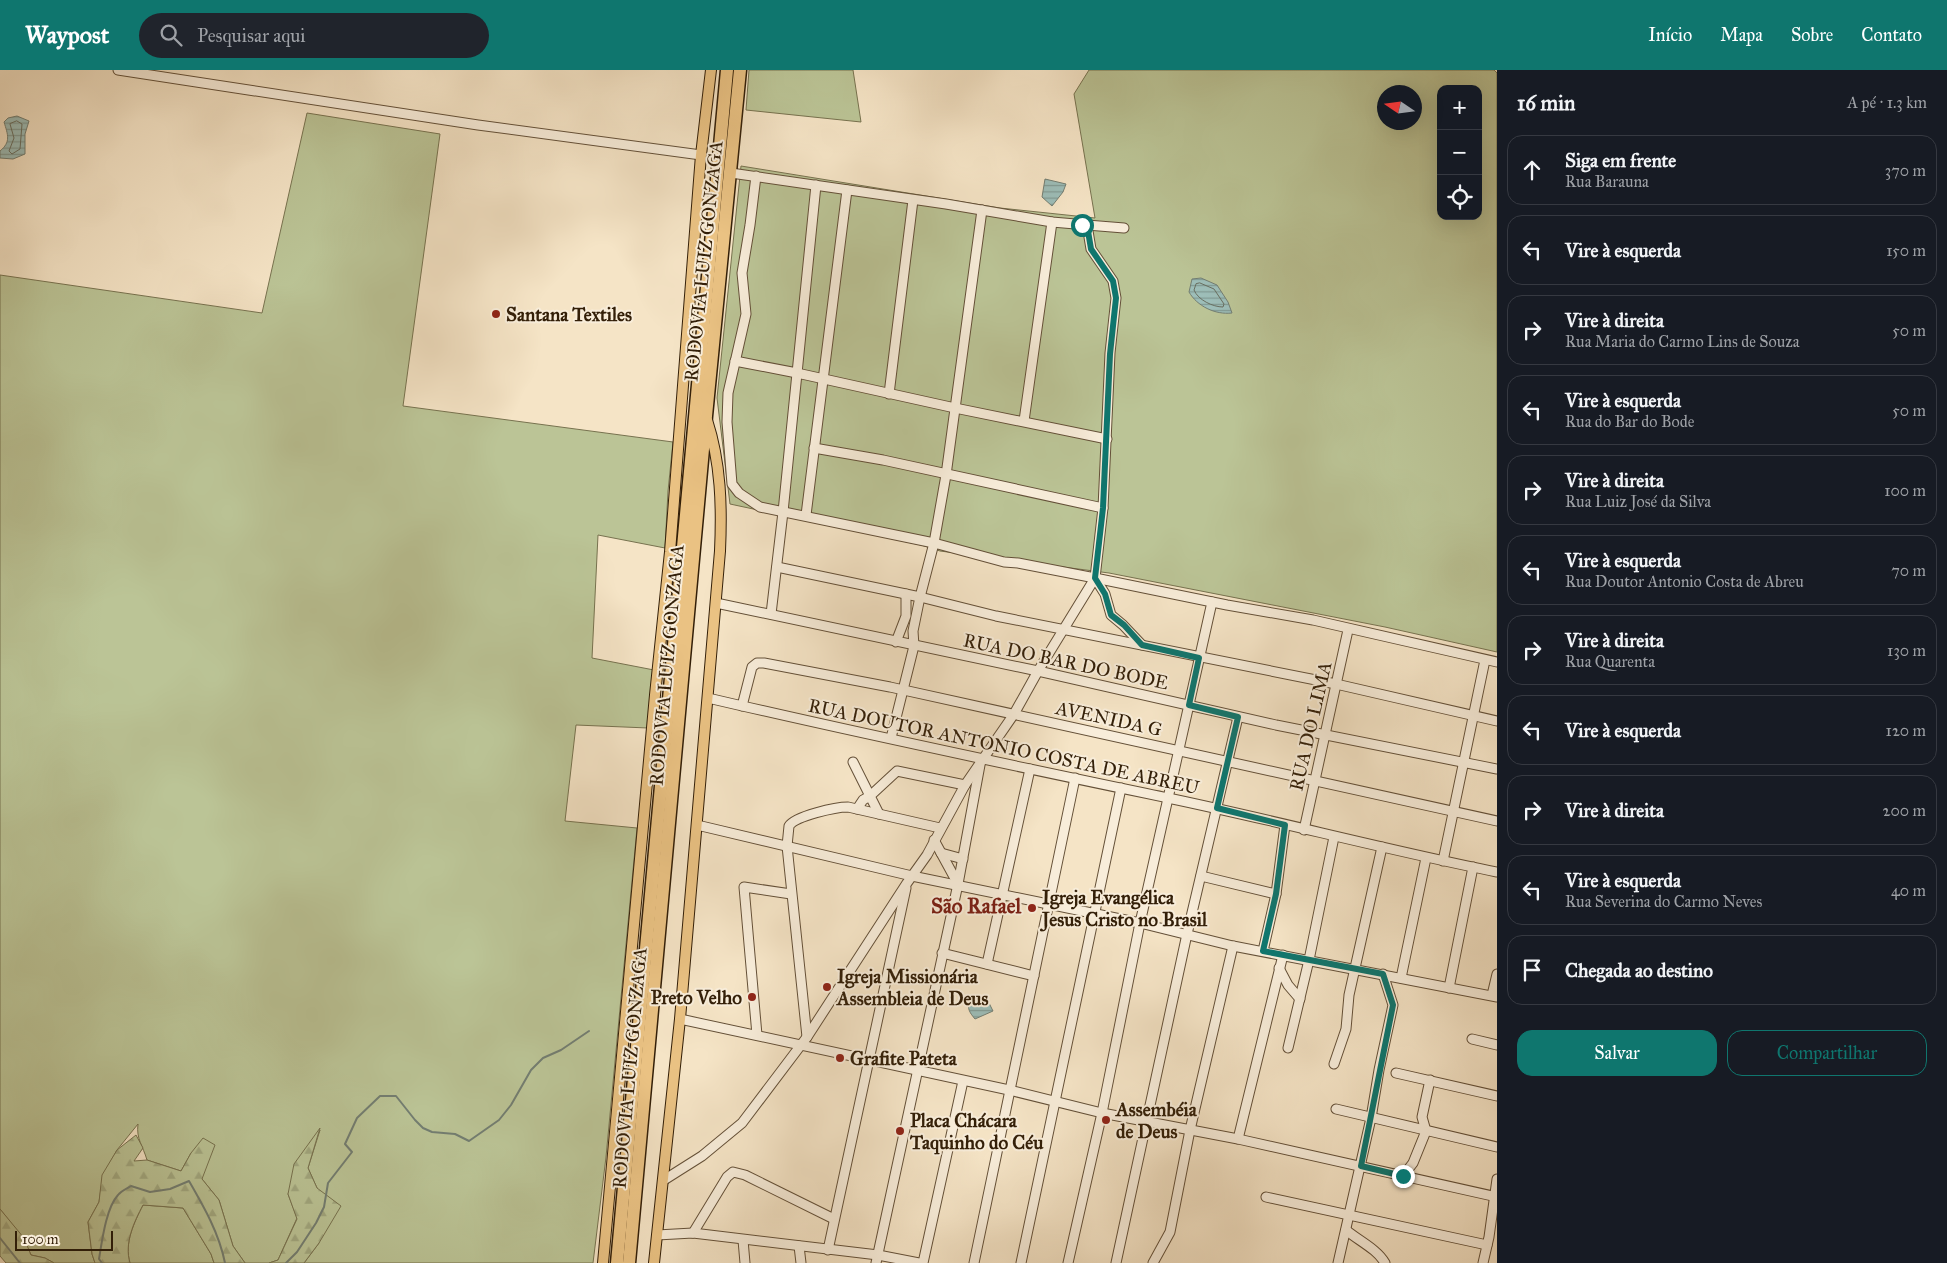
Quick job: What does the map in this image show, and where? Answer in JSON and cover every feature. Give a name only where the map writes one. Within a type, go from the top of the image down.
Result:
[{"type":"highway","name":"RODOVIA LUIZ GONZAGA","points":[[617,1263],[727,70]]},
{"type":"highway","name":"RODOVIA LUIZ GONZAGA","points":[[629,1263],[706,416],[740,70]]},
{"type":"main road","points":[[602,1263],[670,552],[701,155],[711,70]]},
{"type":"main road","points":[[654,1263],[680,1019],[722,525],[714,442],[706,416]]},
{"type":"street","points":[[123,70],[469,124],[701,155]]},
{"type":"street","points":[[731,172],[1052,222],[1124,228]]},
{"type":"street","points":[[756,176],[742,273],[746,314],[728,393],[727,422],[732,484],[739,493],[760,507],[934,543],[1004,562],[1018,563],[1313,620],[1348,630],[1497,662]]},
{"type":"street","points":[[771,614],[816,186]]},
{"type":"street","points":[[806,516],[847,190]]},
{"type":"street","points":[[890,394],[913,200]]},
{"type":"street","points":[[891,738],[914,646],[913,631],[934,543],[946,475],[982,210]]},
{"type":"street","points":[[1024,421],[1052,222]]},
{"type":"street","points":[[664,1180],[702,1156],[742,1123],[807,1037],[909,879],[927,855],[965,785],[1014,714],[1095,578],[1103,508],[1110,354],[1116,298],[1113,281],[1091,249],[1087,225]]},
{"type":"street","points":[[735,361],[1107,439]]},
{"type":"street","points":[[814,448],[883,460],[1103,508]]},
{"type":"street","points":[[777,567],[920,597],[996,616],[1336,684],[1497,721]]},
{"type":"street","points":[[1095,578],[1105,594],[1111,615],[1124,625],[1142,645]]},
{"type":"street","points":[[896,642],[906,616],[906,594]]},
{"type":"street","points":[[1068,1263],[1102,1113],[1140,923],[1212,602]]},
{"type":"street","name":"RUA DO BAR DO BODE","points":[[716,603],[1038,671],[1238,717],[1497,769]]},
{"type":"street","name":"RUA DO LIMA","points":[[1304,830],[1348,630]]},
{"type":"street","points":[[1443,861],[1485,660]]},
{"type":"street","name":"AVENIDA G","points":[[742,706],[752,667],[759,663],[812,671],[1228,760],[1497,821]]},
{"type":"street","name":"RUA DOUTOR ANTONIO COSTA DE ABREU","points":[[708,698],[982,760],[1217,808],[1334,837],[1497,872]]},
{"type":"street","points":[[1116,1263],[1187,934],[1238,717]]},
{"type":"street","points":[[877,1259],[958,885],[982,760]]},
{"type":"street","points":[[853,762],[879,814]]},
{"type":"street","points":[[987,964],[1030,769]]},
{"type":"street","points":[[857,809],[863,800],[897,771],[965,785]]},
{"type":"street","points":[[974,1263],[1075,778]]},
{"type":"street","points":[[1021,1263],[1122,788]]},
{"type":"street","points":[[807,1037],[787,846],[787,830],[791,822],[834,808],[848,807],[940,828]]},
{"type":"street","points":[[697,825],[787,846],[909,879],[958,885],[1095,913],[1233,946],[1354,968],[1448,988],[1495,996],[1497,974]]},
{"type":"street","points":[[1263,951],[1276,894],[1285,825]]},
{"type":"street","points":[[1288,1048],[1309,960],[1334,837]]},
{"type":"street","points":[[934,840],[958,885]]},
{"type":"street","points":[[1334,1064],[1346,1029],[1348,1000],[1354,968],[1382,847]]},
{"type":"street","points":[[941,854],[963,859]]},
{"type":"street","points":[[1401,978],[1426,858]]},
{"type":"street","points":[[1448,988],[1473,867]]},
{"type":"street","points":[[1201,876],[1276,894]]},
{"type":"street","points":[[828,1250],[909,879]]},
{"type":"street","points":[[757,1035],[744,887],[791,894]]},
{"type":"street","points":[[1153,1263],[1168,1238],[1190,1130],[1233,946]]},
{"type":"street","points":[[942,954],[1034,976]]},
{"type":"street","points":[[1238,1139],[1283,955]]},
{"type":"street","points":[[1279,968],[1300,999]]},
{"type":"street","points":[[1338,1263],[1372,1118],[1379,1070],[1393,1005],[1383,974]]},
{"type":"street","points":[[680,1019],[1009,1090],[1102,1113],[1238,1139],[1496,1198]]},
{"type":"street","points":[[1472,1039],[1497,1045]]},
{"type":"street","points":[[1396,1073],[1497,1096]]},
{"type":"street","points":[[1403,1176],[1413,1162],[1426,1131],[1422,1117],[1430,1080]]},
{"type":"street","points":[[923,1263],[963,1081]]},
{"type":"street","points":[[1336,1109],[1497,1147]]},
{"type":"street","points":[[693,1233],[727,1177],[733,1172],[745,1175],[834,1220]]},
{"type":"street","points":[[1483,1263],[1491,1240],[1497,1179]]},
{"type":"street","points":[[1266,1197],[1349,1215],[1491,1240]]},
{"type":"street","points":[[1346,1230],[1380,1254],[1385,1263]]},
{"type":"street","points":[[657,1235],[693,1233],[828,1250],[877,1259],[919,1263]]},
{"type":"street","points":[[743,1240],[745,1263]]},
{"type":"street","points":[[799,1246],[801,1263]]},
{"type":"green space","points":[[749,70],[853,70],[861,122],[746,110]]},
{"type":"green space","points":[[1089,70],[1494,70],[1497,73],[1497,652],[1385,627],[1109,573],[940,551],[921,545],[730,504],[717,398],[741,166],[1000,208],[1095,218],[1074,94]]},
{"type":"green space","points":[[307,113],[440,134],[403,406],[673,442],[665,548],[598,535],[592,658],[654,670],[648,728],[576,725],[565,821],[637,828],[606,1157],[593,1263],[304,1263],[319,1243],[317,1188],[308,1168],[320,1130],[288,1194],[297,1218],[278,1260],[269,1263],[245,1263],[233,1246],[219,1200],[202,1179],[191,1153],[181,1171],[147,1160],[139,1138],[138,1124],[117,1150],[103,1175],[99,1202],[88,1222],[95,1263],[54,1263],[45,1258],[31,1255],[23,1238],[0,1209],[0,275],[262,313]]},
{"type":"green space","points":[[320,1128],[308,1168],[317,1188],[341,1206],[319,1243],[304,1263],[269,1263],[278,1260],[297,1219],[288,1194],[294,1164]]},
{"type":"green space","points":[[136,1135],[143,1148],[134,1161],[147,1160],[181,1171],[191,1153],[203,1138],[215,1145],[202,1179],[219,1200],[233,1246],[245,1263],[214,1263],[211,1254],[183,1208],[143,1205],[129,1240],[128,1255],[130,1263],[95,1263],[88,1222],[99,1202],[102,1175],[117,1150]]},
{"type":"green space","points":[[143,1205],[183,1208],[211,1254],[214,1263],[130,1263],[128,1256],[129,1241],[133,1226]]},
{"type":"green space","points":[[0,1209],[24,1238],[31,1255],[45,1258],[54,1263],[6,1263],[0,1256]]},
{"type":"water","points":[[17,116],[29,121],[25,134],[25,154],[13,159],[0,158],[0,151],[8,138],[4,122],[8,118]]},
{"type":"water","points":[[1045,179],[1066,184],[1063,192],[1052,206],[1042,197]]},
{"type":"water","points":[[1201,278],[1217,285],[1228,302],[1232,313],[1213,311],[1192,297],[1189,292],[1192,279]]},
{"type":"water","points":[[982,996],[987,999],[993,1011],[975,1019],[969,1011],[969,1001]]},
{"type":"waterway","points":[[286,1263],[297,1252],[316,1223],[324,1207],[328,1183],[352,1152],[345,1144],[357,1118],[380,1096],[396,1096],[423,1128],[432,1132],[455,1134],[469,1141],[499,1120],[511,1105],[531,1070],[543,1058],[561,1050],[589,1031]]},
{"type":"waterway","points":[[102,1263],[99,1259],[105,1225],[110,1208],[119,1194],[131,1186],[150,1192],[170,1189],[189,1181],[215,1231],[225,1263]]},
{"type":"waterway","points":[[0,1238],[20,1263]]},
{"type":"place","name":"Santana Textiles","points":[[496,314]]},
{"type":"place","name":"Igreja Evangélica Jesus Cristo no Brasil","points":[[1032,908]]},
{"type":"place","name":"Igreja Missionária Assembleia de Deus","points":[[827,987]]},
{"type":"place","name":"Preto Velho","points":[[752,997]]},
{"type":"place","name":"Grafite Pateta","points":[[840,1058]]},
{"type":"place","name":"Assembéia de Deus","points":[[1106,1120]]},
{"type":"place","name":"Placa Chácara Taquinho do Céu","points":[[900,1131]]},
{"type":"district","name":"São Rafael","points":[[976,906]]},
{"type":"route","points":[[1082,225],[1087,225],[1091,249],[1113,281],[1116,298],[1108,386],[1103,508],[1095,578],[1105,594],[1111,615],[1124,625],[1142,645],[1199,658],[1189,705],[1238,717],[1217,808],[1285,825],[1276,894],[1263,951],[1383,974],[1393,1005],[1361,1166],[1403,1176]]}]
